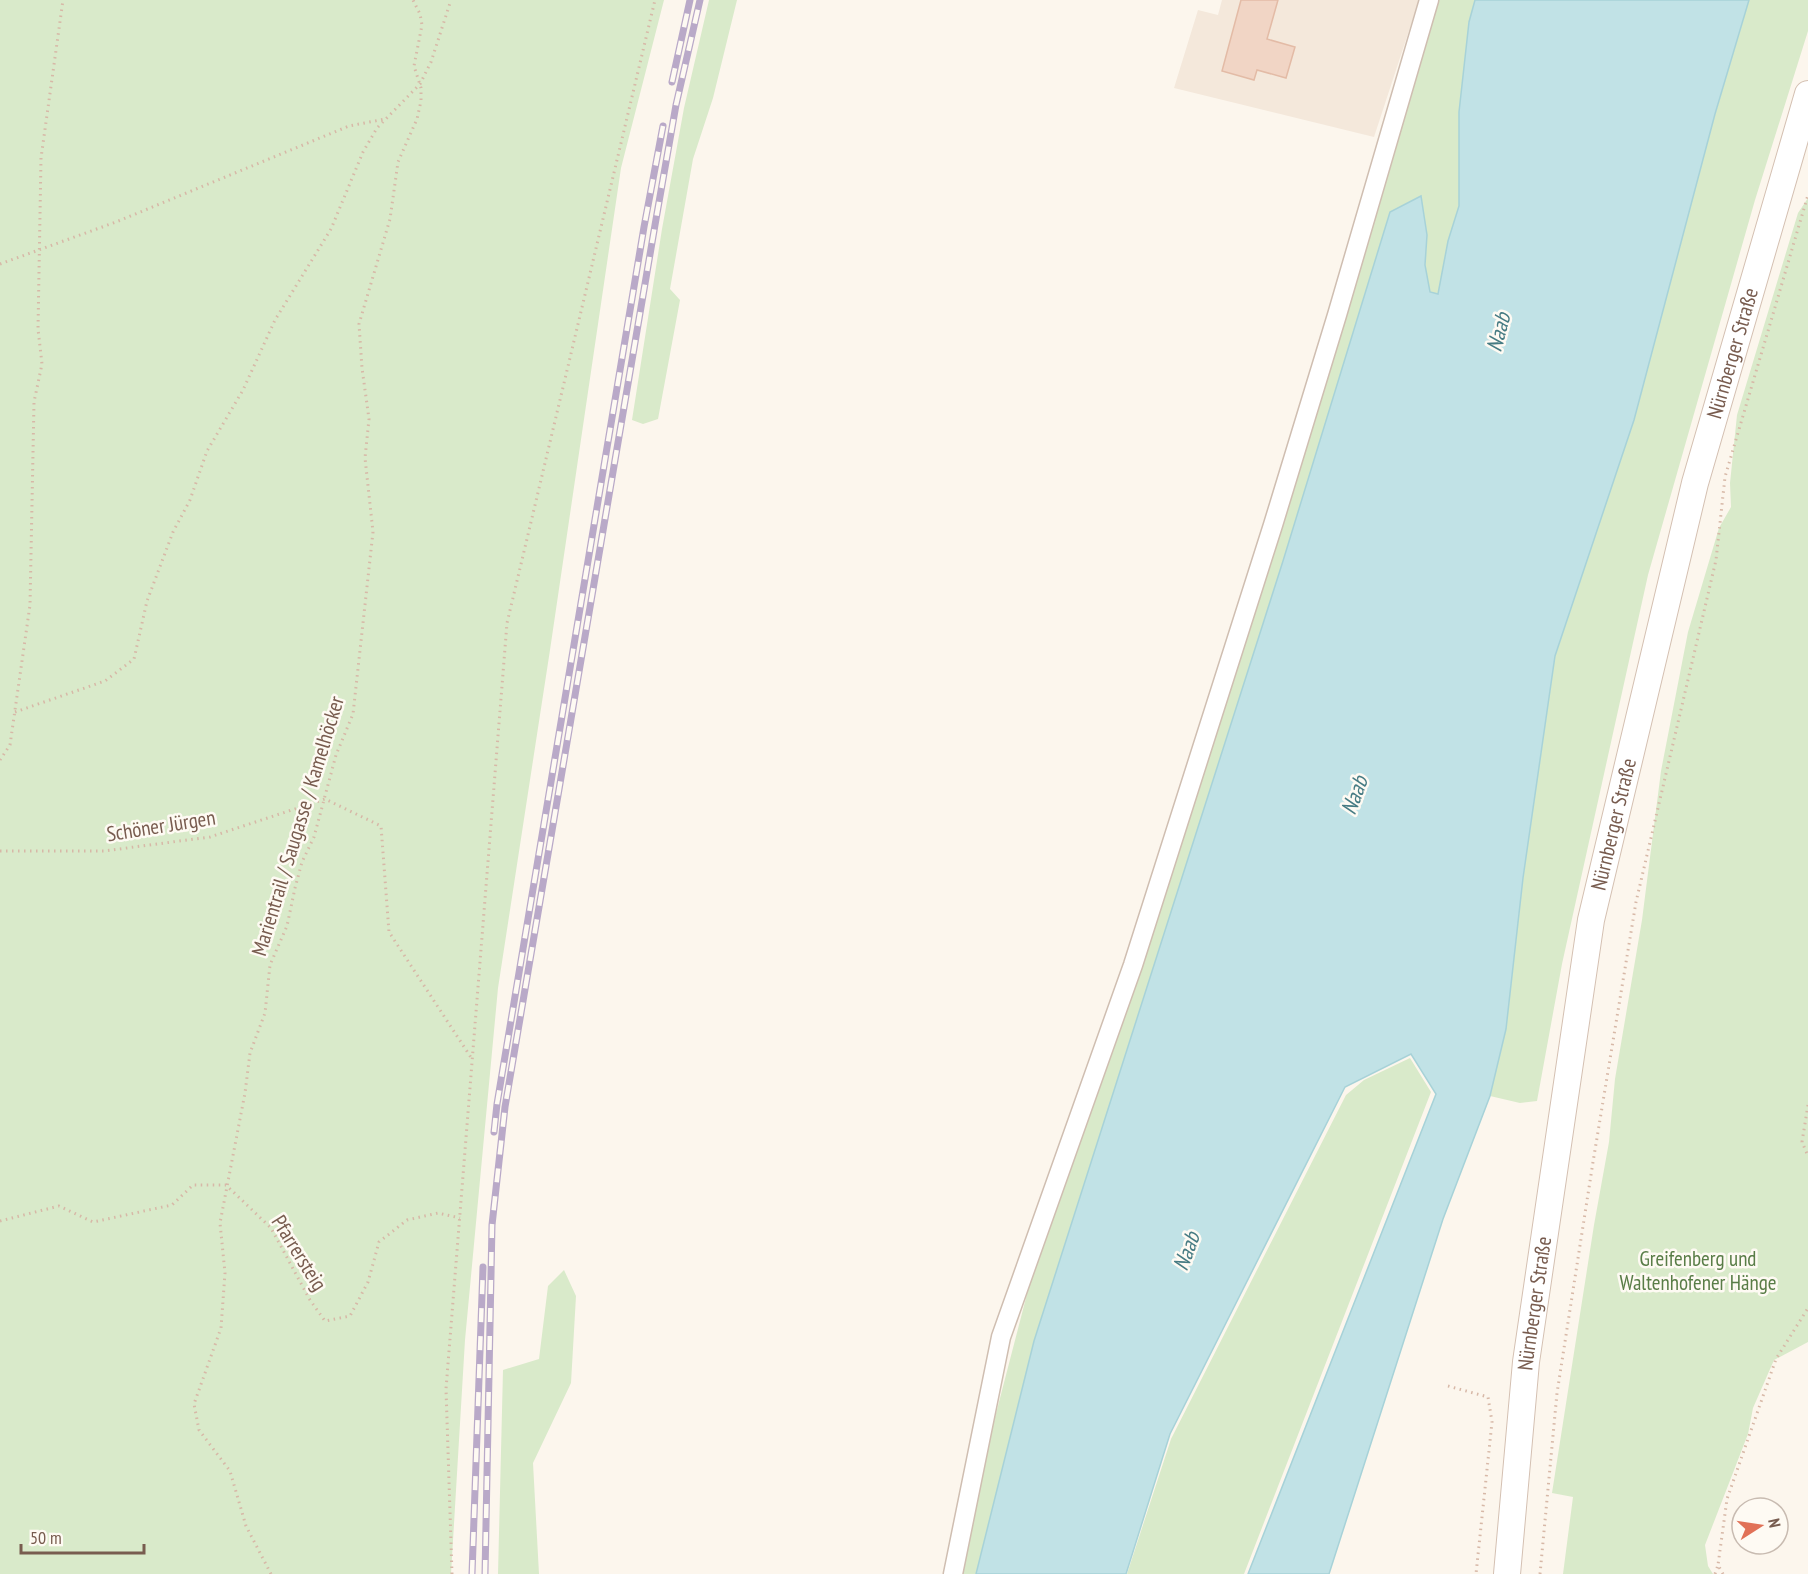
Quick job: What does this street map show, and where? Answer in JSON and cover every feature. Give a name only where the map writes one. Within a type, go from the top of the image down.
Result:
[{"type":"main road","name":"Nürnberger Straße","points":[[1507,1574],[1526,1362],[1591,920],[1695,483],[1808,94]]},
{"type":"street","points":[[953,1574],[1001,1337],[1133,965],[1274,525],[1429,0]]},
{"type":"path","points":[[0,760],[10,745],[30,605],[34,402],[42,363],[38,329],[41,158],[63,0]]},
{"type":"path","name":"Marientrail / Saugasse / Kamelhöcker","points":[[272,1574],[246,1526],[230,1471],[199,1430],[194,1404],[221,1328],[225,1273],[220,1223],[250,1053],[265,1013],[270,965],[287,926],[302,862],[314,837],[336,755],[353,714],[373,532],[365,458],[369,419],[359,324],[390,219],[398,162],[417,119],[421,101],[420,84],[414,66],[422,25],[420,14],[413,0]]},
{"type":"path","points":[[15,712],[105,681],[134,659],[147,601],[173,532],[190,500],[207,451],[243,390],[275,320],[331,229],[363,152],[377,128],[420,84],[431,62],[451,0]]},
{"type":"path","points":[[452,1574],[446,1389],[507,623],[655,0]]},
{"type":"path","points":[[0,264],[116,222],[348,126],[387,118]]},
{"type":"path","points":[[1540,1574],[1557,1393],[1636,902],[1716,560],[1725,477],[1808,195]]},
{"type":"path","points":[[325,799],[381,826],[390,933],[472,1059]]},
{"type":"path","name":"Schöner Jürgen","points":[[0,851],[104,850],[210,837],[325,799]]},
{"type":"path","points":[[1808,1105],[1802,1142],[1808,1156]]},
{"type":"path","points":[[0,1221],[59,1206],[93,1222],[172,1204],[193,1185],[226,1185]]},
{"type":"path","name":"Pfarrersteig","points":[[226,1185],[271,1228],[310,1300],[325,1321],[350,1316],[368,1282],[379,1242],[407,1220],[438,1214],[460,1218]]},
{"type":"path","points":[[1715,1574],[1727,1499],[1776,1359],[1808,1308]]},
{"type":"path","points":[[1448,1386],[1488,1397],[1492,1422],[1476,1574]]},
{"type":"path","points":[[1718,1565],[1723,1574]]},
{"type":"shaded area","points":[[1222,0],[1419,0],[1374,137],[1174,88],[1198,10],[1218,15]]},
{"type":"green space","points":[[0,0],[664,0],[621,168],[498,988],[465,1340],[451,1574],[0,1574]]},
{"type":"green space","points":[[709,0],[737,0],[713,98],[693,159],[670,289],[680,300],[658,419],[643,424],[632,420],[662,229],[684,108]]},
{"type":"green space","points":[[1437,0],[1475,0],[1469,22],[1459,112],[1459,206],[1448,241],[1438,295],[1430,292],[1425,265],[1427,235],[1421,196],[1390,212],[1283,561],[1034,1341],[976,1574],[962,1574],[979,1479],[1027,1294],[1031,1270],[1087,1121],[1264,575],[1278,541]]},
{"type":"green space","points":[[1749,0],[1808,0],[1808,31],[1755,200],[1648,575],[1562,964],[1537,1101],[1520,1103],[1490,1096],[1506,1029],[1523,878],[1555,656]]},
{"type":"green space","name":"Greifenberg und Waltenhofener Hänge","points":[[1808,198],[1808,1342],[1774,1360],[1753,1408],[1748,1434],[1705,1545],[1708,1566],[1713,1574],[1563,1574],[1573,1497],[1552,1493],[1609,1142],[1615,1079],[1642,920],[1661,771],[1688,632],[1719,528],[1731,507],[1730,483],[1737,415],[1798,213]]},
{"type":"green space","points":[[1410,1058],[1431,1092],[1244,1574],[1127,1574],[1171,1439],[1346,1095],[1364,1080]]},
{"type":"green space","points":[[564,1270],[576,1296],[571,1383],[533,1463],[539,1574],[498,1574],[503,1370],[539,1359],[548,1286]]},
{"type":"water","name":"Naab","points":[[1475,0],[1749,0],[1715,114],[1634,420],[1555,656],[1523,878],[1506,1029],[1490,1096],[1443,1219],[1329,1574],[1248,1574],[1436,1094],[1411,1054],[1345,1087],[1170,1434],[1126,1574],[976,1574],[1034,1341],[1283,561],[1390,212],[1421,196],[1427,235],[1425,265],[1430,292],[1438,294],[1448,241],[1459,206],[1459,112],[1469,22]]},
{"type":"building","points":[[1241,0],[1278,0],[1267,39],[1295,47],[1286,78],[1257,70],[1254,80],[1222,71]]},
{"type":"railway","points":[[672,82],[690,0]]},
{"type":"railway","points":[[485,1574],[492,1225],[505,1107],[676,105],[700,0]]},
{"type":"railway","points":[[494,1132],[644,227],[663,126]]},
{"type":"railway","points":[[472,1574],[483,1267]]}]
